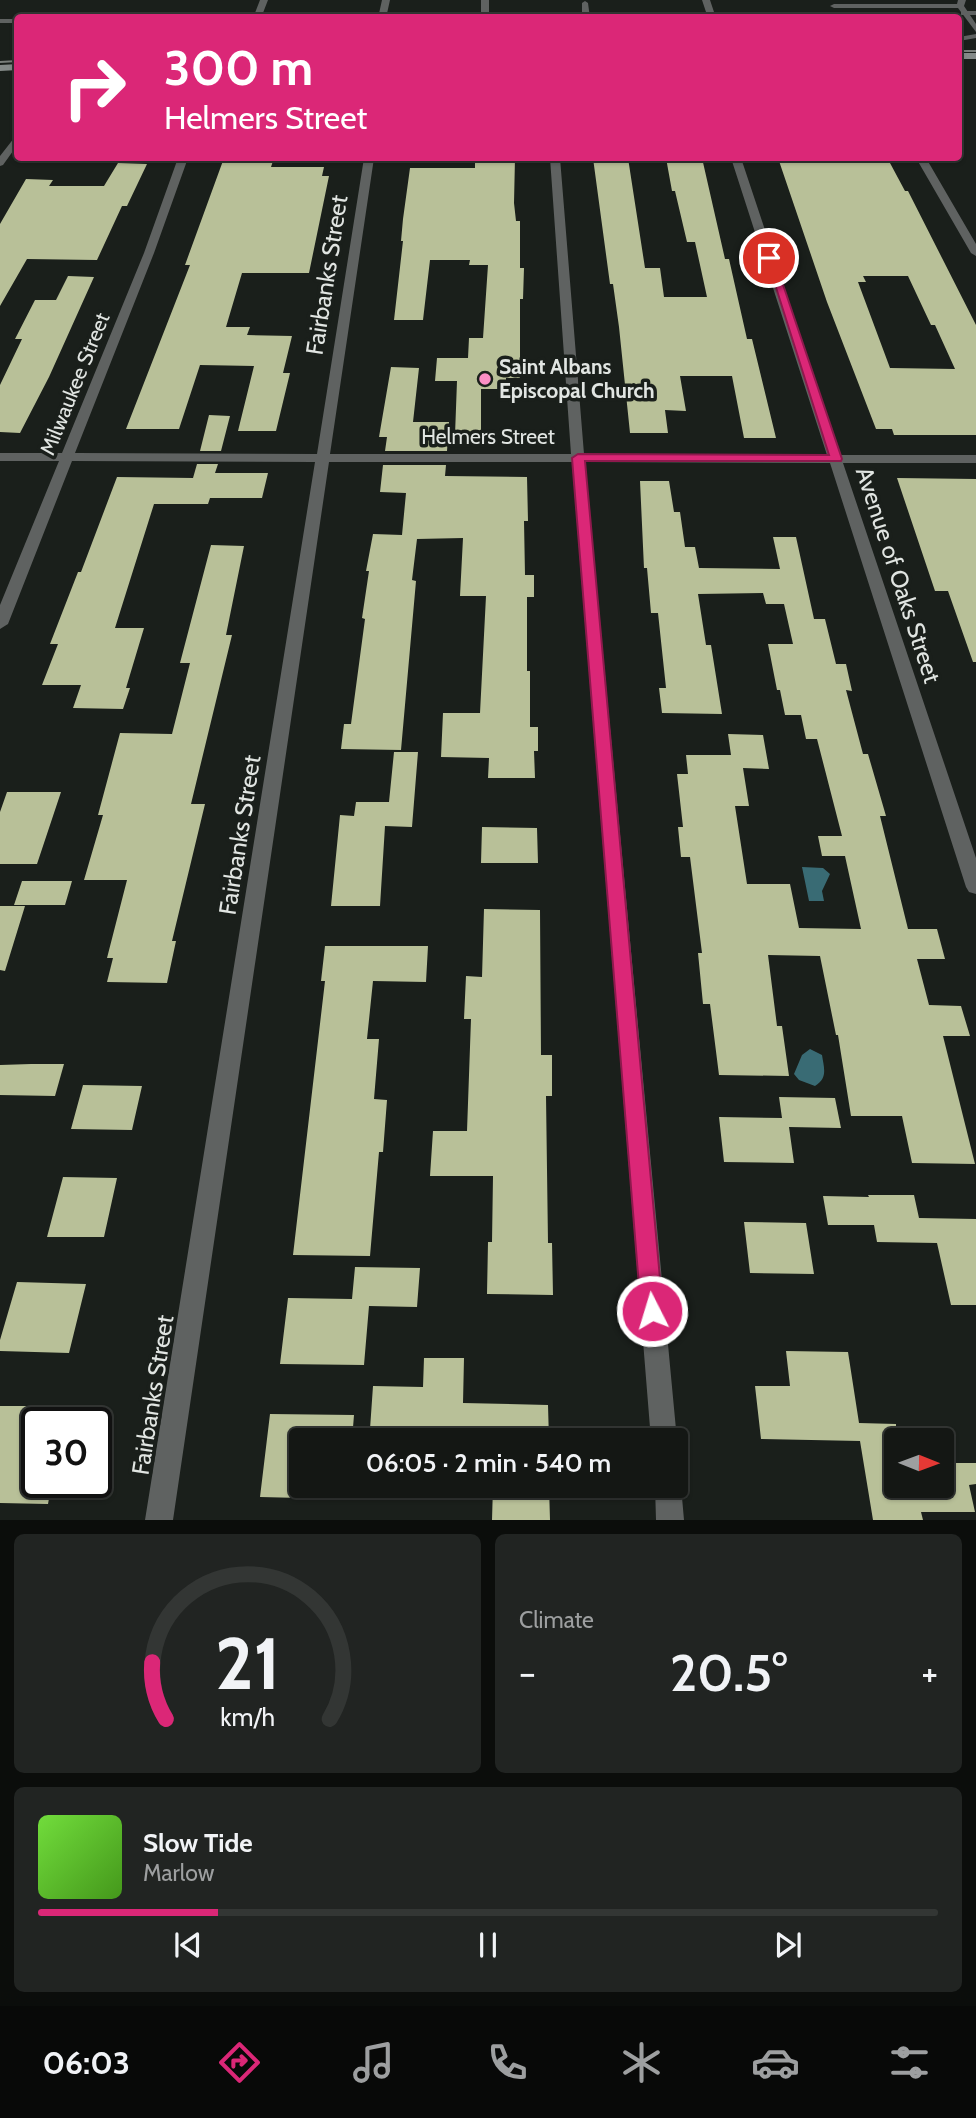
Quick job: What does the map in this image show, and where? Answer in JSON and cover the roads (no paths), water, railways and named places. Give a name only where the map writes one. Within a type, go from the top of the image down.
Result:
[{"type":"street","points":[[834,6],[962,6],[976,30]]},
{"type":"street","points":[[0,163],[14,142]]},
{"type":"street","name":"Milwaukee Street","points":[[0,624],[149,253],[182,161]]},
{"type":"street","name":"Fairbanks Street","points":[[159,1520],[369,161]]},
{"type":"street","points":[[555,161],[578,458],[663,1428]]},
{"type":"street","name":"Avenue of Oaks Street","points":[[737,161],[976,887]]},
{"type":"street","points":[[923,161],[976,253]]},
{"type":"street","name":"Helmers Street","points":[[0,457],[976,459]]},
{"type":"street","points":[[668,1498],[670,1520]]},
{"type":"lane","points":[[584,3],[585,14]]},
{"type":"lane","points":[[962,6],[976,13]]},
{"type":"water","points":[[802,867],[823,868],[830,874],[822,891],[824,901],[809,901]]},
{"type":"water","points":[[810,1049],[822,1055],[824,1064],[822,1080],[815,1086],[799,1080],[794,1074],[802,1055]]},
{"type":"tram line","points":[[962,51],[976,51]]},
{"type":"tram line","points":[[0,62],[14,61]]},
{"type":"place","name":"Saint Albans Episcopal Church","points":[[485,379]]}]
